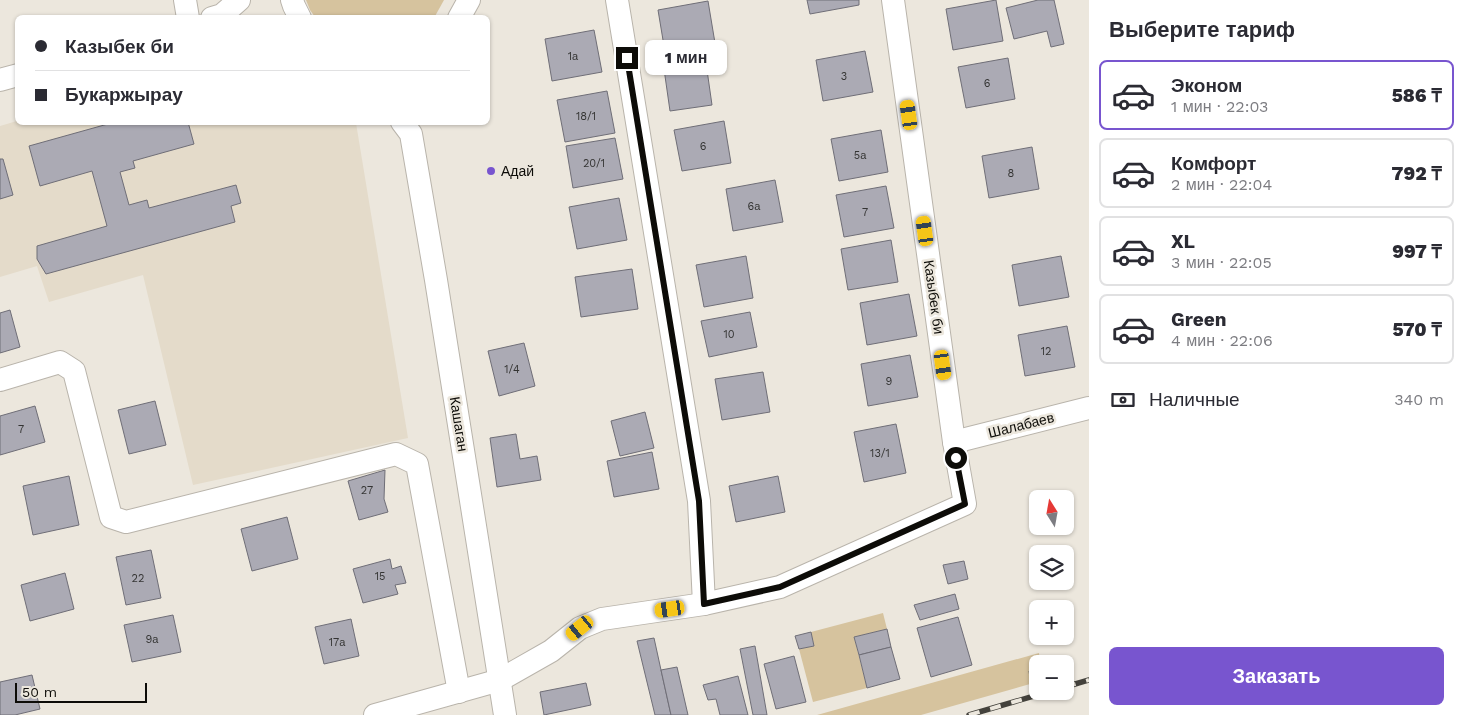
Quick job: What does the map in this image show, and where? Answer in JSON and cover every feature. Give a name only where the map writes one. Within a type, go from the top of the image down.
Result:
[{"type":"street","points":[[185,0],[188,15]]},
{"type":"street","points":[[226,15],[239,0]]},
{"type":"street","points":[[292,0],[298,15]]},
{"type":"street","points":[[376,715],[500,680],[551,651],[580,628],[602,619],[704,604],[699,501],[617,0]]},
{"type":"street","name":"Казыбек би","points":[[704,604],[780,587],[965,504],[954,442],[893,0]]},
{"type":"street","points":[[0,80],[15,76]]},
{"type":"street","name":"Кашаган","points":[[409,126],[436,280],[505,715]]},
{"type":"street","points":[[0,380],[60,362],[74,371],[111,517],[126,522],[396,454],[417,464],[459,692]]},
{"type":"street","name":"Шалабаев","points":[[954,442],[1089,408]]},
{"type":"shaded area","points":[[306,0],[444,0],[436,15],[314,15]]},
{"type":"shaded area","points":[[15,122],[15,125],[356,125],[408,438],[193,485],[143,275],[49,302],[37,266],[0,277],[0,126]]},
{"type":"shaded area","points":[[883,613],[887,629],[854,637],[867,688],[813,702],[799,649],[814,646],[811,632]]},
{"type":"shaded area","points":[[1029,656],[1029,684],[921,715],[817,715]]},
{"type":"building","points":[[807,0],[859,0],[859,5],[810,14]]},
{"type":"building","points":[[996,0],[1003,41],[953,50],[946,9]]},
{"type":"building","points":[[1038,0],[1054,0],[1064,44],[1051,47],[1047,31],[1014,39],[1006,8]]},
{"type":"building","points":[[708,1],[715,43],[665,52],[658,10]]},
{"type":"building","points":[[594,30],[602,72],[552,81],[545,39]]},
{"type":"building","points":[[865,51],[873,92],[823,101],[816,60]]},
{"type":"building","points":[[705,56],[712,105],[670,111],[663,62]]},
{"type":"building","points":[[1008,58],[1015,99],[966,108],[958,67]]},
{"type":"building","points":[[607,91],[615,133],[565,142],[557,100]]},
{"type":"building","points":[[724,121],[731,163],[682,171],[674,130]]},
{"type":"building","points":[[104,125],[189,125],[194,144],[133,161],[135,168],[120,172],[129,205],[147,200],[149,208],[236,185],[241,203],[231,206],[235,222],[46,274],[37,259],[37,246],[107,226],[92,171],[40,186],[29,146]]},
{"type":"building","points":[[881,130],[888,172],[839,181],[831,139]]},
{"type":"building","points":[[615,138],[623,179],[573,188],[566,146]]},
{"type":"building","points":[[1032,147],[1039,189],[989,198],[982,156]]},
{"type":"building","points":[[0,159],[3,159],[13,195],[0,199]]},
{"type":"building","points":[[775,180],[783,222],[733,231],[726,189]]},
{"type":"building","points":[[886,186],[894,228],[844,237],[836,195]]},
{"type":"building","points":[[619,198],[627,240],[577,249],[569,207]]},
{"type":"building","points":[[891,240],[898,282],[848,290],[841,249]]},
{"type":"building","points":[[746,256],[753,298],[704,307],[696,265]]},
{"type":"building","points":[[1061,256],[1069,297],[1019,306],[1012,265]]},
{"type":"building","points":[[632,269],[638,309],[581,317],[575,277]]},
{"type":"building","points":[[909,294],[917,336],[867,345],[860,303]]},
{"type":"building","points":[[10,310],[20,347],[0,353],[0,313]]},
{"type":"building","points":[[750,312],[757,347],[709,357],[701,321]]},
{"type":"building","points":[[1067,326],[1075,367],[1025,376],[1018,335]]},
{"type":"building","points":[[524,343],[535,386],[499,396],[488,351]]},
{"type":"building","points":[[910,355],[918,397],[868,406],[861,364]]},
{"type":"building","points":[[763,372],[770,412],[722,420],[715,379]]},
{"type":"building","points":[[155,401],[166,445],[129,454],[118,410]]},
{"type":"building","points":[[35,406],[45,442],[0,455],[0,416]]},
{"type":"building","points":[[645,412],[654,448],[620,456],[611,421]]},
{"type":"building","points":[[896,424],[906,473],[864,482],[854,432]]},
{"type":"building","points":[[516,434],[520,459],[537,456],[541,480],[497,487],[490,438]]},
{"type":"building","points":[[652,452],[659,489],[614,497],[607,461]]},
{"type":"building","points":[[385,470],[384,499],[388,512],[359,520],[348,481]]},
{"type":"building","points":[[69,476],[79,525],[33,535],[23,486]]},
{"type":"building","points":[[778,476],[785,512],[736,522],[729,486]]},
{"type":"building","points":[[287,517],[298,559],[252,571],[241,529]]},
{"type":"building","points":[[151,550],[161,598],[126,605],[116,557]]},
{"type":"building","points":[[390,559],[392,569],[401,566],[406,583],[395,585],[398,594],[363,603],[353,569]]},
{"type":"building","points":[[964,561],[968,579],[948,584],[943,565]]},
{"type":"building","points":[[65,573],[74,609],[30,621],[21,585]]},
{"type":"building","points":[[955,594],[959,609],[920,620],[914,605]]},
{"type":"building","points":[[173,615],[181,652],[132,662],[124,625]]},
{"type":"building","points":[[958,617],[972,665],[931,677],[917,628]]},
{"type":"building","points":[[351,619],[359,656],[324,664],[315,627]]},
{"type":"building","points":[[887,629],[891,647],[859,655],[854,637]]},
{"type":"building","points":[[811,632],[814,646],[799,649],[795,636]]},
{"type":"building","points":[[654,638],[671,715],[655,715],[637,641]]},
{"type":"building","points":[[755,646],[767,715],[753,715],[740,649]]},
{"type":"building","points":[[891,647],[900,679],[867,688],[859,655]]},
{"type":"building","points":[[794,656],[806,702],[776,709],[764,664]]},
{"type":"building","points":[[677,667],[688,715],[671,715],[661,670]]},
{"type":"building","points":[[32,675],[40,709],[15,715],[0,715],[0,682]]},
{"type":"building","points":[[738,676],[748,715],[720,715],[716,699],[708,700],[703,685]]},
{"type":"building","points":[[586,683],[591,705],[544,715],[540,692]]},
{"type":"railway","points":[[1074,684],[1089,680]]},
{"type":"railway","points":[[969,715],[1029,697]]},
{"type":"place","name":"Адай","points":[[491,171]]},
{"type":"route","points":[[627,58],[699,501],[704,604],[780,587],[965,504],[956,458]]}]
